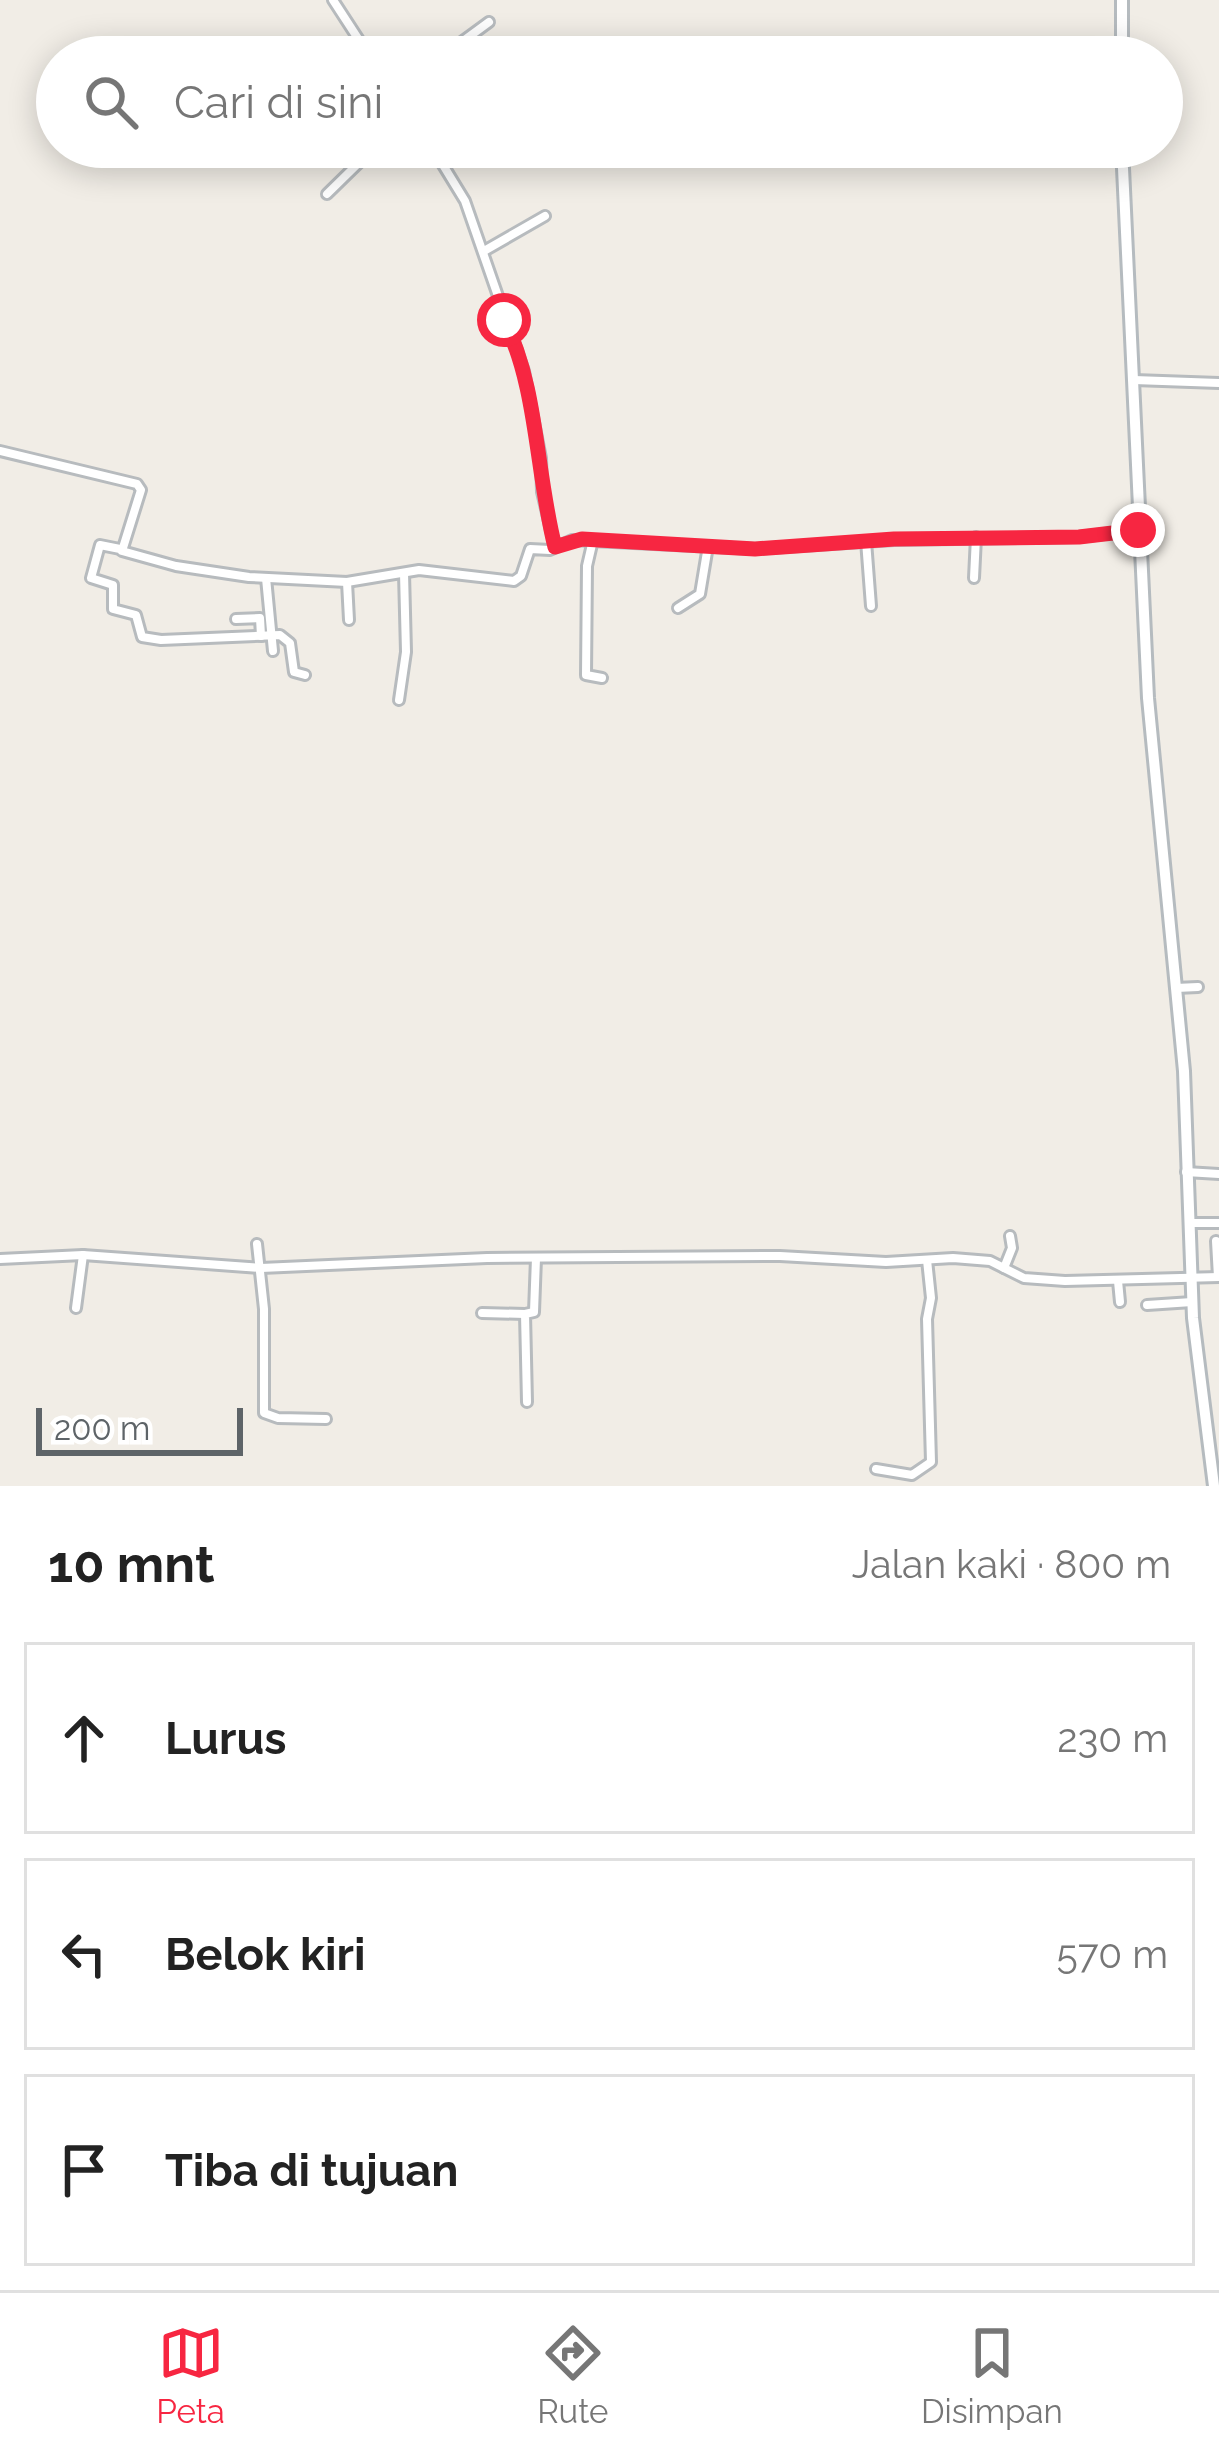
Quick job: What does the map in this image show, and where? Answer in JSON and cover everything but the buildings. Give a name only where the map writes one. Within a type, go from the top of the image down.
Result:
[{"type":"main road","points":[[1122,0],[1122,36]]},
{"type":"main road","points":[[1123,168],[1151,741],[1184,1071],[1192,1302],[1214,1486]]},
{"type":"street","points":[[333,0],[356,36]]},
{"type":"street","points":[[470,36],[489,22]]},
{"type":"street","points":[[327,194],[354,168]]},
{"type":"street","points":[[446,168],[464,196],[525,376],[555,547]]},
{"type":"street","points":[[484,251],[545,216]]},
{"type":"street","points":[[1132,380],[1219,383]]},
{"type":"street","points":[[0,451],[137,484],[141,490],[120,549]]},
{"type":"street","points":[[305,675],[294,672],[287,638],[142,637],[136,615],[112,609],[113,585],[91,576],[100,545],[176,566],[266,578],[347,582],[422,570],[516,580],[530,549],[555,547],[569,540],[755,549],[976,537],[1079,537],[1138,530]]},
{"type":"street","points":[[974,578],[976,537]]},
{"type":"street","points":[[593,540],[587,566],[586,675],[602,678]]},
{"type":"street","points":[[866,542],[871,606]]},
{"type":"street","points":[[678,608],[700,594],[709,546]]},
{"type":"street","points":[[399,700],[406,652],[404,573]]},
{"type":"street","points":[[266,578],[266,635]]},
{"type":"street","points":[[347,582],[349,620]]},
{"type":"street","points":[[236,619],[258,617],[273,651]]},
{"type":"street","points":[[1176,988],[1198,987]]},
{"type":"street","points":[[1186,1172],[1219,1174]]},
{"type":"street","points":[[1189,1223],[1219,1223]]},
{"type":"street","points":[[1005,1265],[1010,1236]]},
{"type":"street","points":[[0,1259],[83,1255],[260,1263],[973,1258],[1005,1265],[1029,1279],[1118,1281],[1218,1273],[1216,1241]]},
{"type":"street","points":[[257,1244],[264,1413],[278,1418],[326,1419]]},
{"type":"street","points":[[76,1308],[83,1255]]},
{"type":"street","points":[[482,1313],[534,1312],[536,1258]]},
{"type":"street","points":[[876,1469],[912,1475],[931,1461],[927,1319],[932,1298],[927,1260]]},
{"type":"street","points":[[1118,1281],[1120,1302]]},
{"type":"street","points":[[1147,1305],[1192,1302]]},
{"type":"street","points":[[525,1314],[527,1402]]},
{"type":"route","points":[[504,320],[525,376],[555,547],[582,539],[755,549],[894,539],[1079,537],[1138,530]]}]
